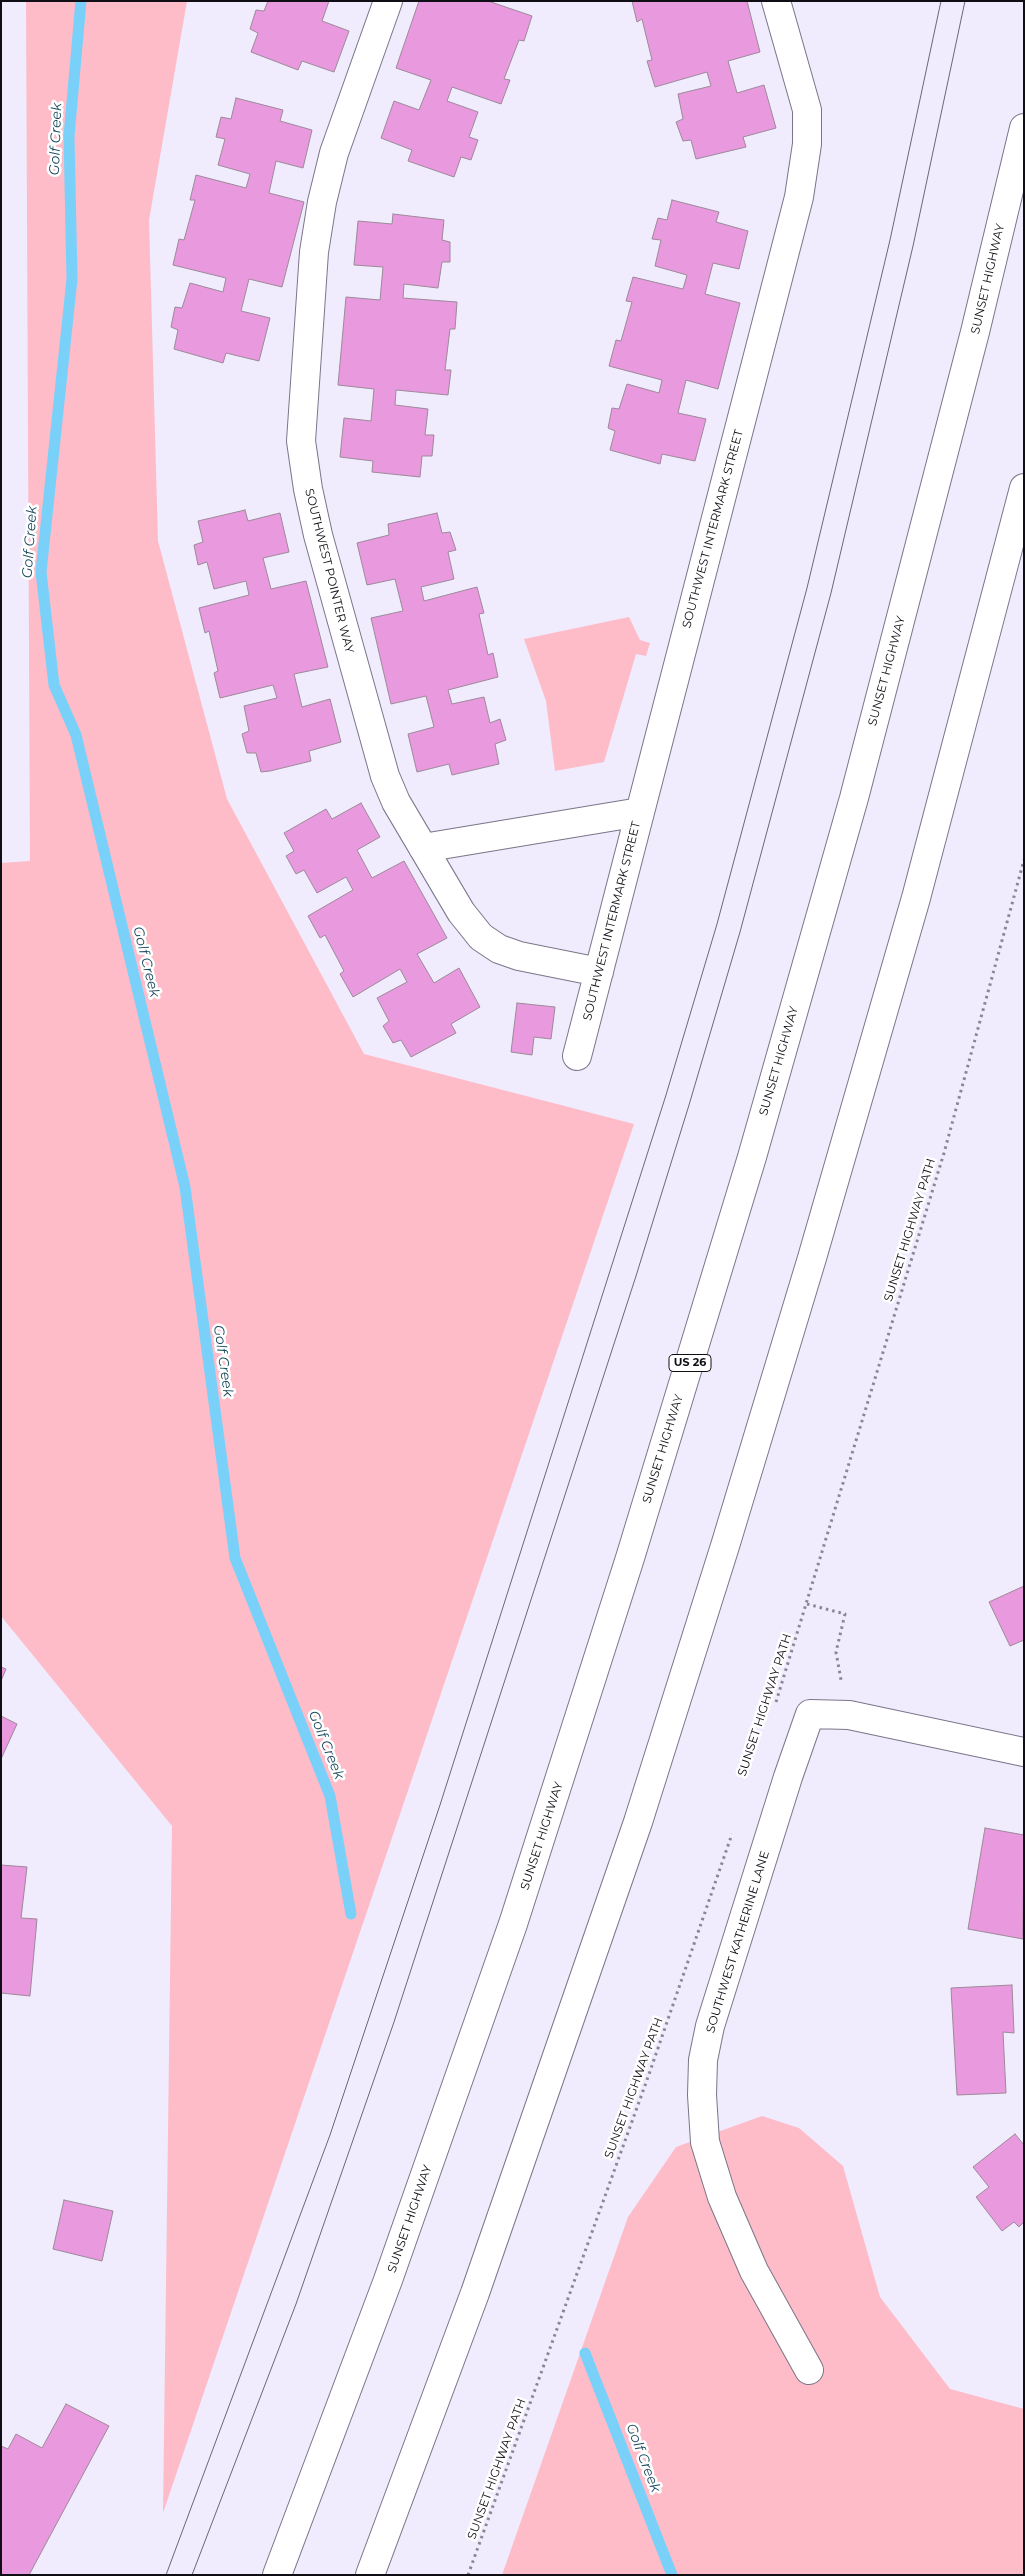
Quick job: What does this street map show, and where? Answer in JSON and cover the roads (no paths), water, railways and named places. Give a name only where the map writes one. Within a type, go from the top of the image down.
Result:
[{"type":"main road","name":"SOUTHWEST POINTER WAY","points":[[388,1],[334,153],[322,202],[314,252],[301,441],[308,489],[318,535],[376,748],[396,802],[423,848],[467,921],[489,944],[519,956],[599,972]]},
{"type":"main road","name":"SOUTHWEST INTERMARK STREET","points":[[577,1056],[799,197],[807,144],[807,110],[776,1]]},
{"type":"main road","name":"SUNSET HIGHWAY","points":[[277,2575],[388,2280],[513,1924],[639,1529],[752,1157],[854,798],[976,332],[1024,128]]},
{"type":"main road","points":[[370,2575],[474,2293],[632,1841],[725,1546],[812,1258],[916,898],[1024,488]]},
{"type":"main road","points":[[423,848],[640,812]]},
{"type":"main road","name":"SOUTHWEST KATHERINE LANE","points":[[809,2370],[754,2271],[722,2197],[705,2142],[702,2095],[703,2060],[710,2026],[810,1714],[848,1715],[1024,1752]]},
{"type":"waterway","name":"Golf Creek","points":[[81,1],[69,136],[72,279],[41,572],[54,685],[76,735],[185,1187],[235,1558],[330,1796],[351,1914]]},
{"type":"waterway","name":"Golf Creek","points":[[585,2353],[672,2575]]},
{"type":"tram line","points":[[166,2575],[330,2135],[440,1805],[666,1095],[717,924],[807,588],[890,240],[941,1]]},
{"type":"tram line","points":[[192,2575],[296,2304],[394,2022],[636,1276],[689,1105],[740,932],[831,593],[913,246],[965,1]]}]
